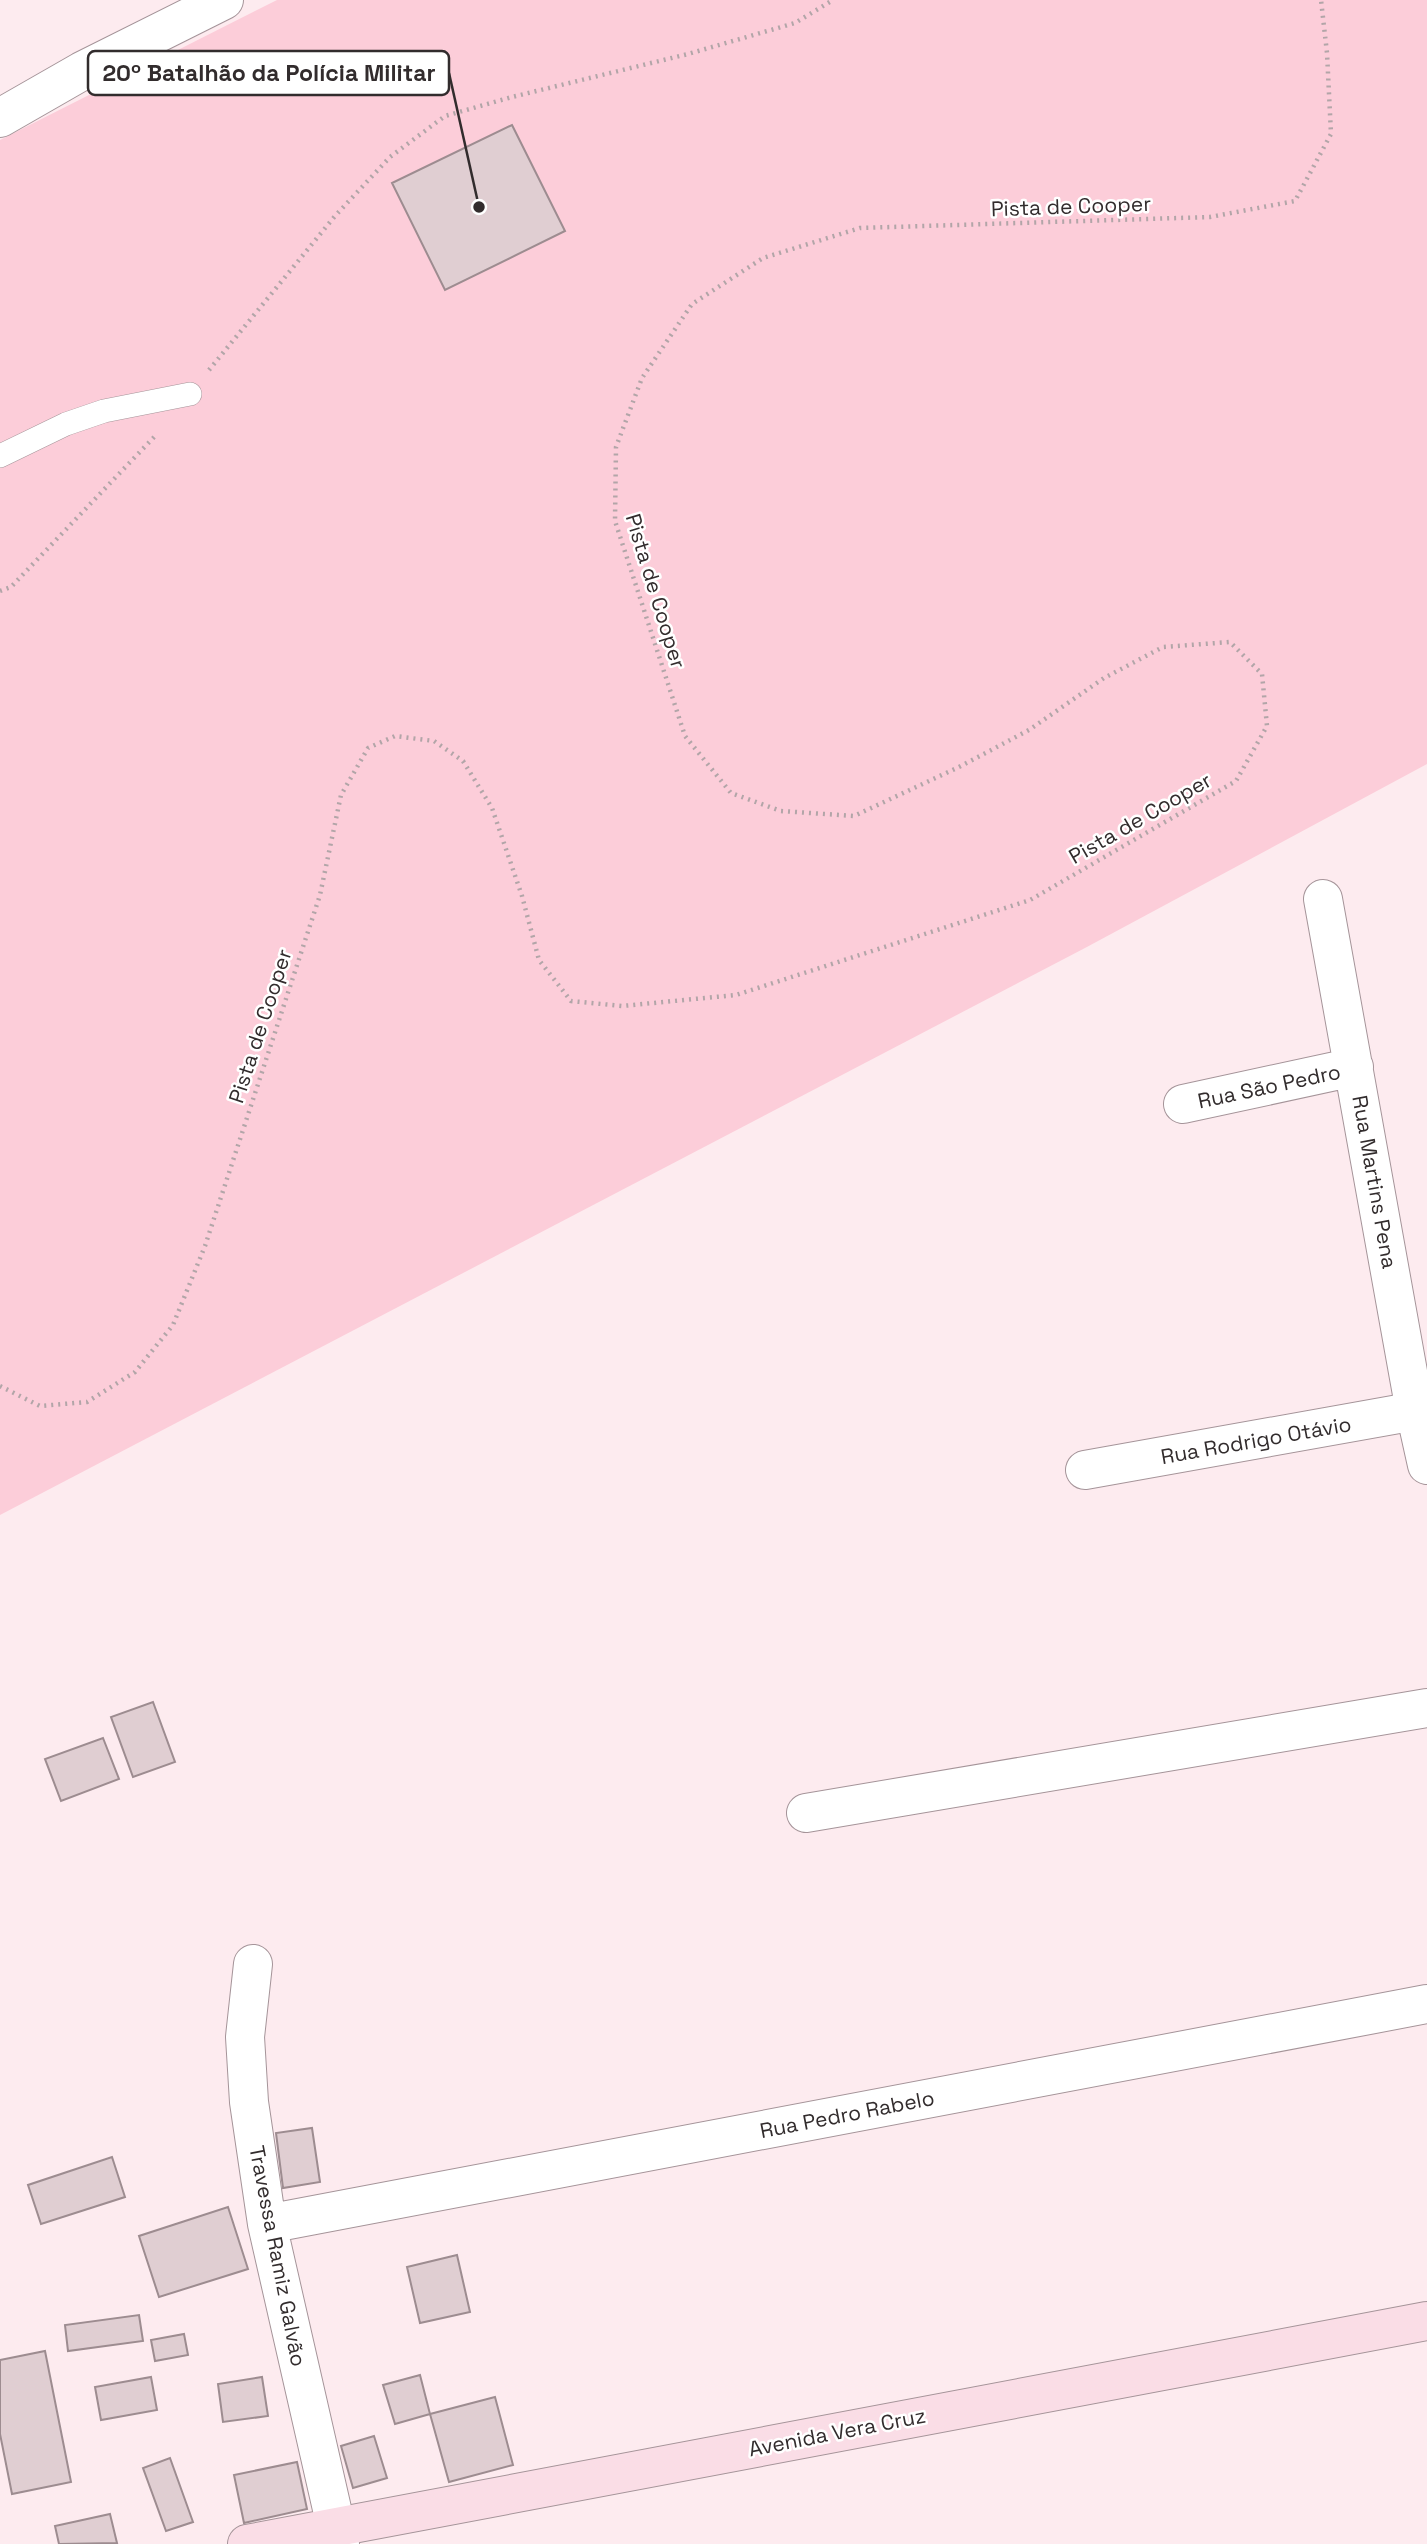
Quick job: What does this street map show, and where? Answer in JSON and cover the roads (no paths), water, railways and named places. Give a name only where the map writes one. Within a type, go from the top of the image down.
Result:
[{"type":"street","points":[[0,118],[82,71],[224,0]]},
{"type":"street","name":"Rua Martins Pena","points":[[1323,900],[1421,1410],[1427,1465]]},
{"type":"street","name":"Rua São Pedro","points":[[1183,1104],[1354,1067]]},
{"type":"street","name":"Rua Rodrigo Otávio","points":[[1085,1470],[1421,1410]]},
{"type":"street","points":[[806,1813],[1427,1708]]},
{"type":"street","name":"Travessa Ramiz Galvão","points":[[253,1964],[245,2037],[249,2102],[267,2224],[339,2535]]},
{"type":"street","name":"Rua Pedro Rabelo","points":[[267,2224],[1427,2004]]},
{"type":"street","name":"Avenida Vera Cruz","points":[[247,2544],[339,2535],[1427,2321]]},
{"type":"lane","points":[[0,456],[66,424],[104,411],[190,394]]},
{"type":"place","name":"20º Batalhão da Polícia Militar","points":[[479,207]]}]
